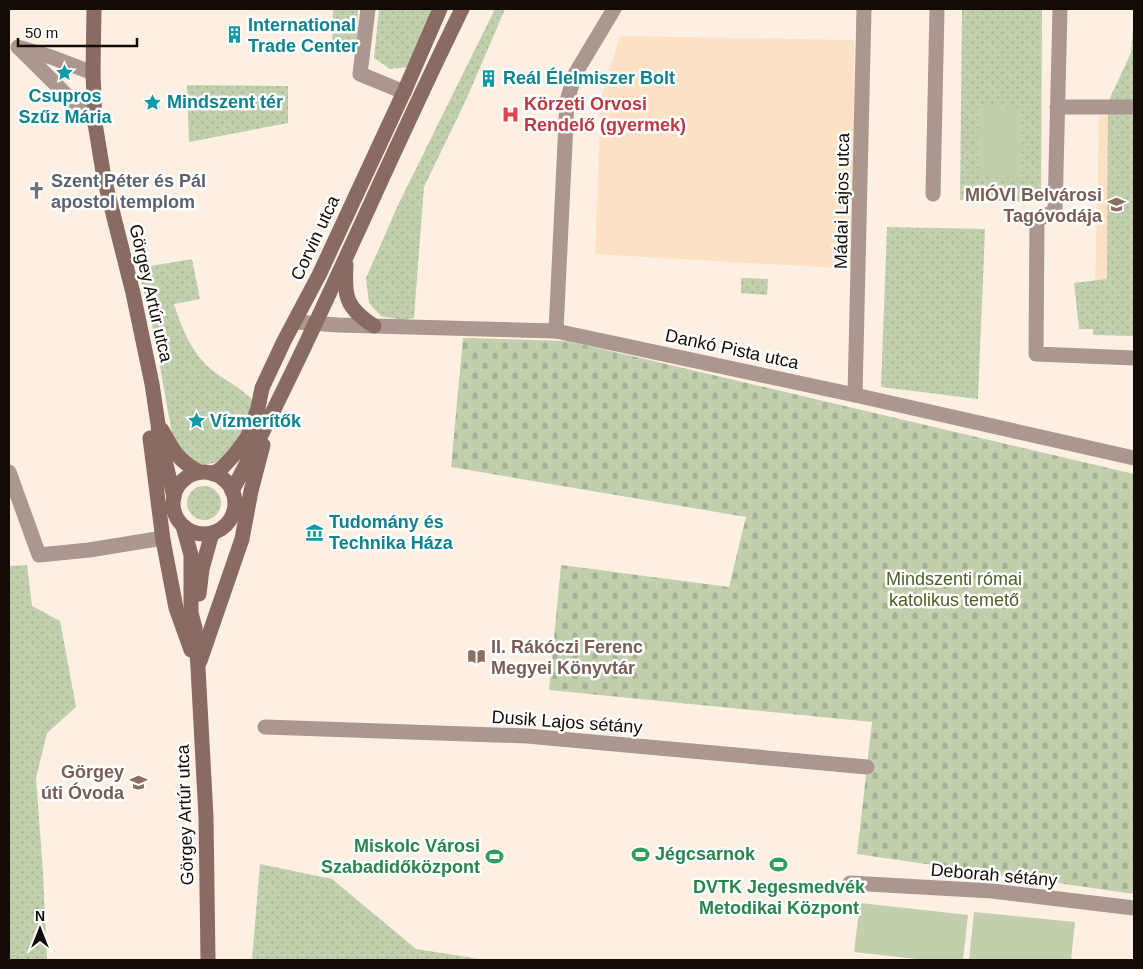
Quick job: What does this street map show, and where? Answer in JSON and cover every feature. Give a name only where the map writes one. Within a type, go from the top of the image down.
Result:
[{"type":"street","name":"Görgey Artúr utca","points":[[94,9],[93,73],[95,123],[104,178],[133,294],[152,384],[159,436],[174,497]]},
{"type":"street","points":[[368,9],[360,74],[404,92]]},
{"type":"street","name":"Corvin utca","points":[[206,473],[222,468],[246,438],[258,408],[262,388],[284,341],[319,275],[404,92],[440,9]]},
{"type":"street","name":"Corvin utca","points":[[232,491],[270,420],[316,324],[462,9]]},
{"type":"street","points":[[556,331],[567,101],[575,74],[614,9]]},
{"type":"street","name":"Mádai Lajos utca","points":[[855,395],[864,9]]},
{"type":"street","points":[[933,194],[937,9]]},
{"type":"street","points":[[1060,9],[1055,211],[1037,220],[1036,354],[1134,358]]},
{"type":"street","points":[[13,45],[51,56],[93,73]]},
{"type":"street","points":[[13,45],[44,72],[95,123]]},
{"type":"street","points":[[1058,107],[1134,107]]},
{"type":"street","points":[[347,258],[345,283],[348,302],[360,318],[374,326]]},
{"type":"street","name":"Dankó Pista utca","points":[[295,322],[556,331],[855,395],[1134,458]]},
{"type":"street","name":"Görgey Artúr utca","points":[[152,384],[148,423],[163,540],[176,608],[198,668]]},
{"type":"street","name":"Corvin utca","points":[[198,668],[242,539],[251,491],[270,420]]},
{"type":"street","name":"Görgey Artúr utca","points":[[158,424],[174,452],[185,464],[206,473]]},
{"type":"street","points":[[9,472],[39,555],[89,550],[157,539],[163,540]]},
{"type":"street","points":[[206,473],[221,478],[232,491],[235,501],[234,511],[229,521],[222,528],[202,534],[192,532],[183,526],[176,517],[173,507],[174,497],[177,488],[183,480],[206,473]]},
{"type":"street","name":"Görgey Artúr utca","points":[[183,526],[191,555],[191,613],[195,628],[198,668],[206,816],[208,960]]},
{"type":"street","name":"Görgey Artúr utca","points":[[195,628],[202,569],[212,532]]},
{"type":"street","name":"Dusik Lajos sétány","points":[[265,727],[527,736],[866,767]]},
{"type":"street","name":"Deborah sétány","points":[[850,883],[992,891],[1134,908]]},
{"type":"shaded area","points":[[620,36],[854,40],[856,269],[595,254],[601,97]]},
{"type":"shaded area","name":"MIÓVI Belvárosi Tagóvodája","points":[[1099,116],[1134,117],[1134,293],[1095,292]]},
{"type":"green space","points":[[333,9],[358,9],[357,50],[332,50]]},
{"type":"green space","points":[[379,9],[436,9],[410,67],[390,69],[374,58]]},
{"type":"green space","points":[[495,9],[505,9],[466,100],[424,187],[414,318],[402,320],[381,316],[369,303],[366,278],[398,205]]},
{"type":"green space","points":[[962,9],[1042,9],[1041,202],[960,200]]},
{"type":"green space","points":[[1134,16],[1134,336],[1093,335],[1093,329],[1079,329],[1074,283],[1107,279],[1108,102],[1131,53]]},
{"type":"green space","points":[[187,85],[288,86],[288,123],[189,142]]},
{"type":"green space","points":[[981,107],[1021,108],[1019,178],[979,177]]},
{"type":"green space","points":[[887,227],[985,229],[978,399],[881,387]]},
{"type":"green space","points":[[192,259],[200,299],[174,304],[184,332],[199,357],[213,371],[254,401],[236,448],[219,462],[199,466],[174,445],[154,333],[138,268]]},
{"type":"green space","points":[[741,278],[768,279],[767,295],[741,293]]},
{"type":"green space","name":"Mindszenti római katolikus temető","points":[[463,338],[568,341],[1134,474],[1134,894],[857,854],[872,722],[549,690],[561,565],[729,587],[746,517],[451,467]]},
{"type":"green space","points":[[204,486],[216,491],[221,503],[216,515],[204,520],[192,515],[187,503],[192,491]]},
{"type":"green space","points":[[27,565],[32,606],[60,621],[76,707],[47,733],[36,778],[47,960],[9,960],[9,566]]},
{"type":"green space","points":[[260,864],[332,879],[416,949],[486,960],[252,960]]},
{"type":"green space","points":[[860,903],[968,915],[963,960],[926,960],[854,952]]},
{"type":"green space","points":[[974,912],[1075,922],[1071,960],[969,960]]},
{"type":"place","name":"International Trade Center","points":[[234,35]]},
{"type":"place","name":"Csupros Szűz Mária","points":[[65,73]]},
{"type":"place","name":"Reál Élelmiszer Bolt","points":[[489,78]]},
{"type":"place","name":"Mindszent tér","points":[[153,102]]},
{"type":"place","name":"Körzeti Orvosi Rendelő (gyermek)","points":[[510,114]]},
{"type":"place","name":"Szent Péter és Pál apostol templom","points":[[37,191]]},
{"type":"place","name":"MIÓVI Belvárosi Tagóvodája","points":[[1116,205]]},
{"type":"place","name":"Vízmerítők","points":[[196,421]]},
{"type":"place","name":"Tudomány és Technika Háza","points":[[315,532]]},
{"type":"place","name":"II. Rákóczi Ferenc Megyei Könyvtár","points":[[477,657]]},
{"type":"place","name":"Görgey úti Óvoda","points":[[138,782]]},
{"type":"place","name":"Jégcsarnok","points":[[641,854]]},
{"type":"place","name":"Miskolc Városi Szabadidőközpont","points":[[494,856]]},
{"type":"place","name":"DVTK Jegesmedvék Metodikai Központ","points":[[779,864]]}]
